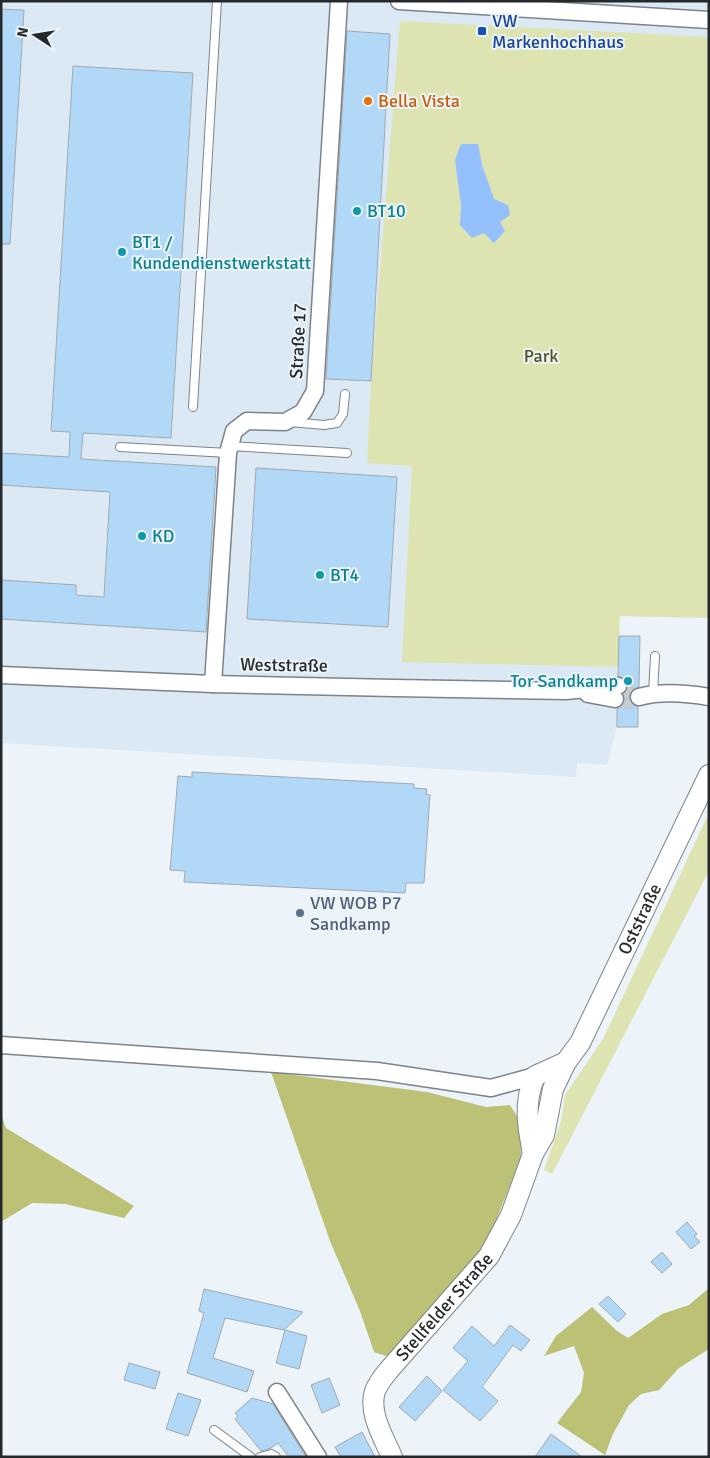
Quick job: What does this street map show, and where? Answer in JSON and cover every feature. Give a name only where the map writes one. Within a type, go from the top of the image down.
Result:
[{"type":"street","name":"Straße 17","points":[[285,422],[303,412],[315,391],[339,1]]},
{"type":"street","points":[[398,1],[517,5],[709,20]]},
{"type":"street","points":[[213,684],[228,449],[234,431],[247,421],[285,422]]},
{"type":"street","name":"Weststraße","points":[[1,675],[213,684],[616,692]]},
{"type":"street","points":[[644,692],[704,694]]},
{"type":"street","name":"Oststraße","points":[[533,1154],[544,1134],[553,1089],[566,1062],[580,1043],[709,775]]},
{"type":"street","points":[[1,1045],[377,1071],[491,1088],[535,1076],[566,1062]]},
{"type":"street","points":[[533,1154],[527,1104],[530,1086],[535,1076]]},
{"type":"street","name":"Stellfelder Straße","points":[[392,1457],[376,1416],[374,1398],[376,1390],[388,1371],[489,1256],[511,1215],[533,1154]]},
{"type":"street","points":[[277,1392],[318,1457]]},
{"type":"lane","points":[[193,407],[217,1]]},
{"type":"lane","points":[[285,422],[324,425],[337,423],[343,414],[345,394]]},
{"type":"lane","points":[[120,447],[347,453]]},
{"type":"lane","points":[[644,692],[655,656]]},
{"type":"lane","points":[[214,1430],[251,1457]]},
{"type":"lane","points":[[260,1457],[271,1454],[276,1457]]},
{"type":"shaded area","points":[[1,1],[709,1],[709,618],[619,616],[617,727],[607,765],[577,763],[576,777],[1,743]]},
{"type":"green space","name":"Park","points":[[400,21],[709,37],[709,618],[620,616],[618,667],[402,662],[412,466],[367,463],[371,381]]},
{"type":"green space","points":[[709,813],[709,871],[552,1174],[544,1170],[561,1121],[565,1095],[603,1039]]},
{"type":"green space","points":[[271,1072],[427,1092],[486,1107],[510,1105],[520,1121],[521,1158],[493,1228],[476,1259],[389,1357],[374,1352],[360,1311],[330,1241]]},
{"type":"green space","points":[[1,1115],[6,1128],[134,1206],[124,1218],[65,1204],[32,1203],[1,1222]]},
{"type":"green space","points":[[709,1288],[709,1349],[679,1368],[659,1390],[641,1394],[629,1405],[613,1434],[605,1455],[557,1423],[581,1392],[584,1373],[574,1346],[544,1356],[556,1336],[592,1307],[617,1331],[628,1338],[662,1314],[689,1305]]},
{"type":"water","points":[[461,144],[478,144],[482,165],[494,199],[508,205],[510,215],[500,222],[505,231],[494,243],[484,233],[472,238],[460,225],[461,205],[455,160]]},
{"type":"building","points":[[1,9],[24,10],[10,244],[1,244]]},
{"type":"building","name":"BT10","points":[[347,31],[390,34],[371,381],[326,379]]},
{"type":"building","name":"BT1 / Kundendienstwerkstatt","points":[[73,66],[193,73],[171,438],[83,433],[81,459],[216,467],[206,632],[1,619],[1,580],[76,585],[76,595],[104,597],[110,492],[1,485],[1,453],[69,457],[70,432],[51,431]]},
{"type":"building","name":"BT4","points":[[256,468],[397,477],[388,627],[247,619]]},
{"type":"building","name":"Tor Sandkamp","points":[[619,636],[640,636],[639,687],[632,690],[629,699],[632,704],[638,707],[638,727],[617,727],[617,709],[625,701],[624,694],[628,686],[626,680],[618,676]]},
{"type":"building","points":[[192,772],[414,784],[414,788],[427,789],[426,794],[430,795],[424,883],[406,883],[405,893],[184,882],[185,871],[170,870],[178,776],[192,777]]},
{"type":"building","points":[[687,1222],[697,1234],[694,1236],[700,1242],[691,1249],[676,1232]]},
{"type":"building","points":[[662,1252],[672,1264],[662,1273],[651,1262]]},
{"type":"building","points":[[204,1289],[303,1312],[284,1330],[225,1318],[213,1358],[254,1371],[247,1392],[187,1373],[204,1313],[199,1311]]},
{"type":"building","points":[[608,1296],[626,1314],[618,1322],[599,1304]]},
{"type":"building","points":[[510,1325],[530,1340],[521,1351],[513,1345],[482,1387],[498,1401],[480,1421],[443,1390],[468,1361],[453,1348],[472,1326],[494,1346]]},
{"type":"building","points":[[285,1330],[307,1336],[299,1369],[276,1363]]},
{"type":"building","points":[[129,1363],[160,1372],[155,1389],[124,1380]]},
{"type":"building","points":[[427,1376],[442,1391],[415,1421],[399,1407]]},
{"type":"building","points":[[329,1378],[340,1405],[322,1413],[311,1385]]},
{"type":"building","points":[[178,1393],[201,1400],[188,1436],[166,1429]]},
{"type":"building","points":[[252,1398],[273,1404],[306,1457],[289,1457],[278,1443],[271,1448],[261,1451],[235,1419],[238,1416],[235,1413]]},
{"type":"building","points":[[362,1432],[375,1457],[341,1457],[335,1447]]},
{"type":"building","points":[[551,1434],[582,1457],[535,1457]]},
{"type":"tunnel","points":[[618,686],[629,685],[639,687]]},
{"type":"tunnel","points":[[615,699],[629,701],[639,697]]},
{"type":"place","name":"VW Markenhochhaus","points":[[482,31]]},
{"type":"place","name":"Bella Vista","points":[[368,101]]},
{"type":"place","name":"BT10","points":[[357,211]]},
{"type":"place","name":"BT1 / Kundendienstwerkstatt","points":[[122,252]]},
{"type":"place","name":"KD","points":[[142,536]]},
{"type":"place","name":"BT4","points":[[320,575]]},
{"type":"place","name":"Tor Sandkamp","points":[[628,681]]},
{"type":"place","name":"VW WOB P7 Sandkamp","points":[[300,913]]}]
